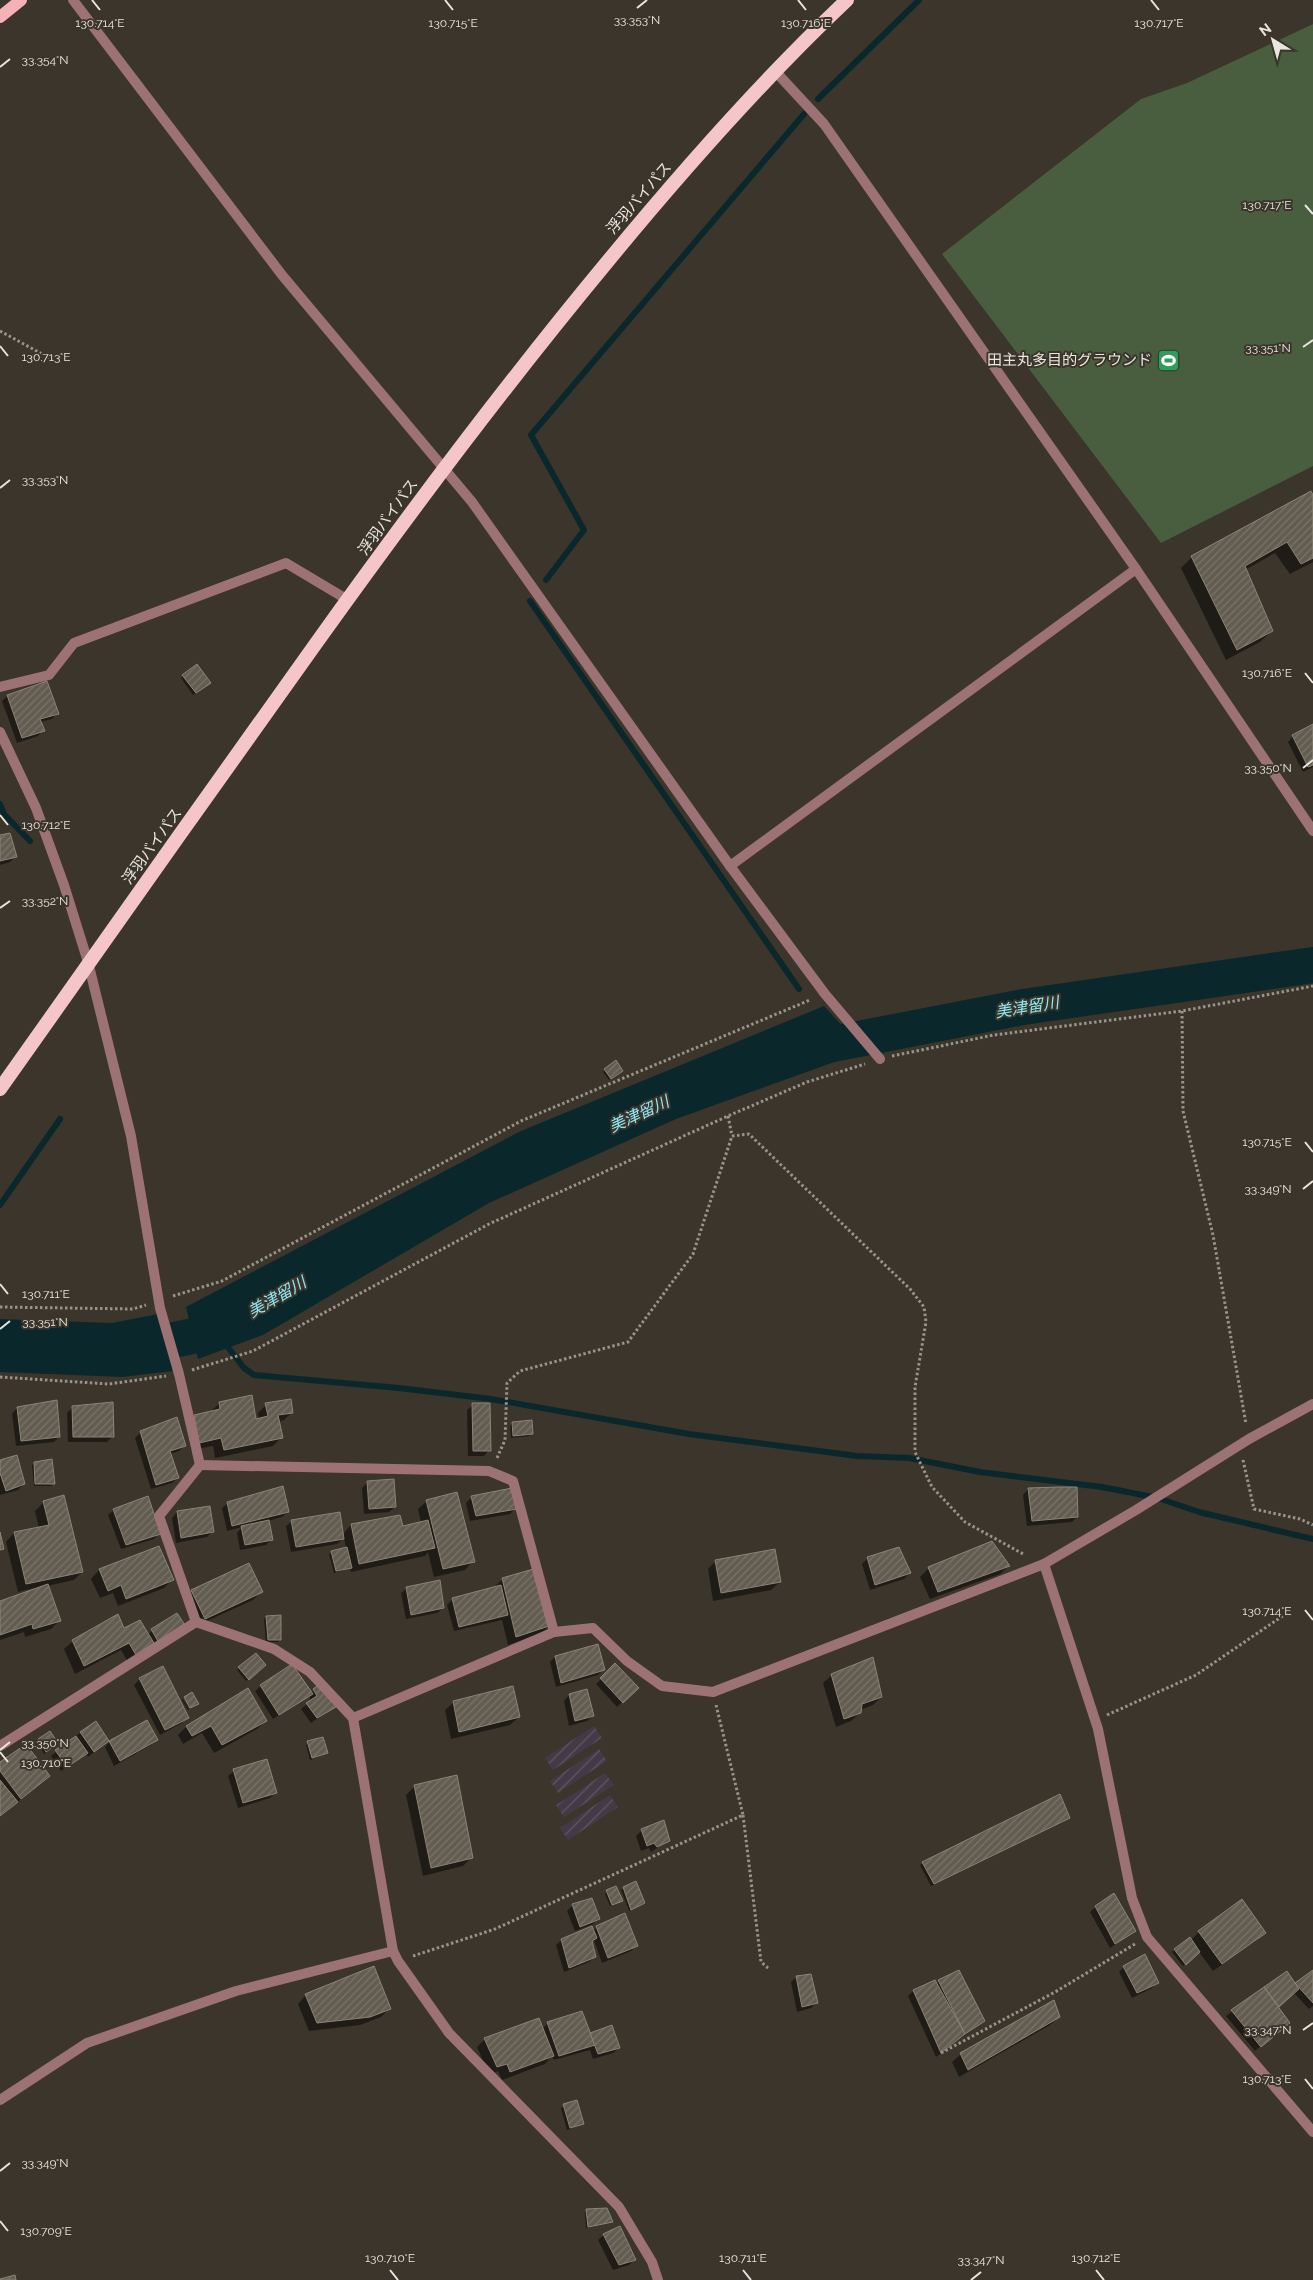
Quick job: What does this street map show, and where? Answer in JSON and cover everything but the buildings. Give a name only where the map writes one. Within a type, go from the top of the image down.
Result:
[{"type":"highway","name":"浮羽バイパス","points":[[0,1089],[88,962],[348,600],[444,468],[560,318],[662,196],[775,71],[847,0]]},
{"type":"main road","points":[[0,16],[21,0]]},
{"type":"street","points":[[73,0],[282,275],[472,502],[730,866],[825,994],[880,1059]]},
{"type":"street","points":[[775,71],[824,124],[1309,818],[1313,831]]},
{"type":"street","points":[[0,687],[50,674],[74,643],[286,563],[348,600]]},
{"type":"street","points":[[730,866],[1136,569]]},
{"type":"street","points":[[0,732],[36,808],[64,885],[88,962],[130,1136],[159,1304],[179,1374],[200,1465]]},
{"type":"street","points":[[353,1718],[554,1632],[593,1628],[627,1661],[662,1686],[713,1692],[1044,1564],[1136,1510],[1244,1442],[1313,1404]]},
{"type":"street","points":[[200,1465],[491,1473],[513,1481],[554,1632]]},
{"type":"street","points":[[196,1622],[159,1516],[200,1465]]},
{"type":"street","points":[[1044,1564],[1095,1720],[1132,1898],[1147,1937],[1313,2132]]},
{"type":"street","points":[[196,1622],[274,1649],[310,1672],[353,1718],[395,1956],[449,2033],[619,2207],[652,2262],[658,2280]]},
{"type":"street","points":[[0,1746],[196,1622]]},
{"type":"street","points":[[0,2100],[87,2043],[236,1991],[395,1956]]},
{"type":"path","points":[[0,331],[53,360]]},
{"type":"path","points":[[0,1377],[109,1384],[179,1374],[253,1352],[489,1224],[807,1082],[880,1059],[994,1035],[1182,1011],[1313,986]]},
{"type":"path","points":[[0,1307],[133,1309],[159,1304],[222,1281],[521,1121],[825,994]]},
{"type":"path","points":[[1182,1011],[1183,1111],[1212,1235],[1254,1509],[1300,1519],[1313,1525]]},
{"type":"path","points":[[491,1473],[505,1440],[507,1383],[520,1371],[628,1342],[693,1254],[732,1136],[728,1116]]},
{"type":"path","points":[[732,1136],[749,1134],[910,1289],[924,1307],[926,1322],[915,1387],[915,1452],[932,1488],[964,1522],[1044,1564]]},
{"type":"path","points":[[1095,1720],[1196,1675],[1287,1613]]},
{"type":"path","points":[[713,1692],[743,1815],[761,1962],[768,1968]]},
{"type":"path","points":[[395,1956],[495,1930],[743,1815]]},
{"type":"path","points":[[941,2053],[1055,1992],[1147,1937]]},
{"type":"shaded area","points":[[594,1726],[602,1738],[553,1770],[545,1758]]},
{"type":"shaded area","points":[[599,1749],[607,1761],[558,1793],[550,1781]]},
{"type":"shaded area","points":[[605,1773],[614,1785],[564,1817],[556,1805]]},
{"type":"shaded area","points":[[610,1795],[618,1807],[568,1840],[560,1828]]},
{"type":"green space","name":"田主丸多目的グラウンド","points":[[1313,24],[1313,466],[1161,543],[942,254],[1141,99],[1187,83]]},
{"type":"water","points":[[824,1006],[865,1051],[676,1119],[489,1203],[263,1335],[198,1359],[186,1307],[521,1131]]},
{"type":"water","points":[[158,1314],[173,1371],[122,1377],[0,1372],[0,1319],[112,1323]]},
{"type":"waterway","points":[[818,99],[919,0]]},
{"type":"waterway","points":[[546,580],[584,530],[531,435],[804,114]]},
{"type":"waterway","points":[[530,601],[799,989]]},
{"type":"waterway","points":[[0,804],[4,814],[30,841]]},
{"type":"waterway","name":"美津留川","points":[[807,1049],[1023,1007],[1313,965]]},
{"type":"waterway","points":[[0,1205],[60,1119]]},
{"type":"waterway","name":"美津留川","points":[[127,1350],[216,1331],[238,1319]]},
{"type":"waterway","points":[[224,1342],[244,1368],[254,1375],[399,1388],[491,1399],[689,1434],[857,1456],[909,1458],[980,1472],[1102,1487],[1158,1498],[1199,1512],[1313,1539]]},
{"type":"place","name":"田主丸多目的グラウンド","points":[[1168,360]]}]
